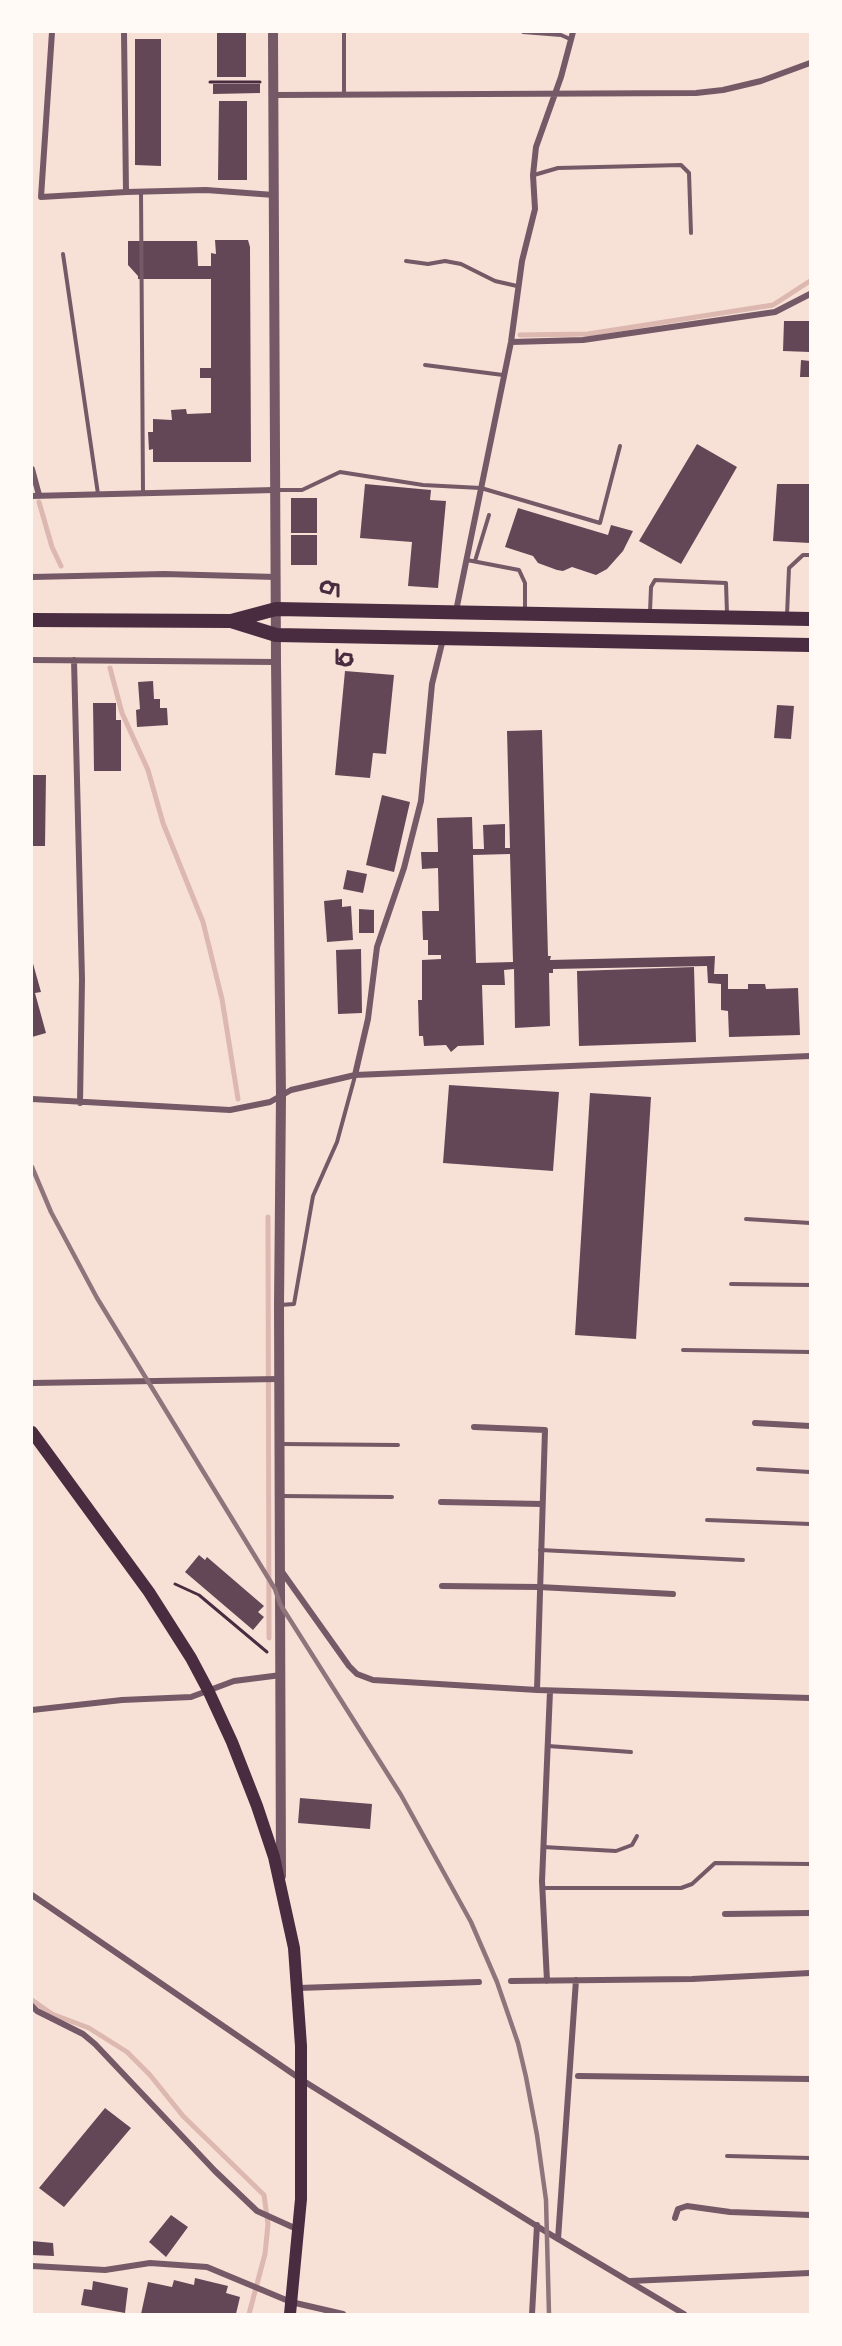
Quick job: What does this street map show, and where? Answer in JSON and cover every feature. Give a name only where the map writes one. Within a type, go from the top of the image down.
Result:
[{"type":"highway","points":[[32,620],[231,621],[276,609],[810,620]]},
{"type":"highway","points":[[231,621],[276,635],[810,645]]},
{"type":"main road","points":[[32,1432],[149,1592],[208,1690],[257,1806],[282,1886],[294,1948],[302,2080],[299,2230],[291,2308]]},
{"type":"street","points":[[52,32],[41,197],[206,190],[274,195]]},
{"type":"street","points":[[124,32],[126,192]]},
{"type":"street","points":[[273,32],[281,1096],[279,1379],[282,1886]]},
{"type":"street","points":[[456,612],[511,342],[517,286],[535,209],[533,175],[536,147],[561,77],[573,32]]},
{"type":"street","points":[[274,96],[696,93],[723,90],[761,81],[810,63]]},
{"type":"street","points":[[511,342],[584,340],[775,312],[810,294]]},
{"type":"street","points":[[32,469],[39,495]]},
{"type":"street","points":[[32,495],[276,490]]},
{"type":"street","points":[[32,577],[142,574],[276,577]]},
{"type":"street","points":[[355,1075],[368,1019],[377,947],[404,868],[421,801],[432,684],[444,638]]},
{"type":"street","points":[[32,660],[276,663]]},
{"type":"street","points":[[74,660],[82,979],[80,1103]]},
{"type":"street","points":[[32,1099],[230,1110],[270,1102],[291,1090],[355,1075],[810,1056]]},
{"type":"street","points":[[32,1383],[279,1379]]},
{"type":"street","points":[[755,1423],[810,1426]]},
{"type":"street","points":[[474,1427],[545,1431],[537,1690]]},
{"type":"street","points":[[441,1502],[542,1504]]},
{"type":"street","points":[[280,1568],[349,1666],[357,1674],[373,1680],[537,1690],[810,1698]]},
{"type":"street","points":[[442,1586],[539,1587],[673,1594]]},
{"type":"street","points":[[32,1710],[122,1700],[191,1697],[239,1680],[281,1675]]},
{"type":"street","points":[[547,1981],[542,1888],[550,1690]]},
{"type":"street","points":[[32,1895],[302,2080],[558,2239],[684,2314]]},
{"type":"street","points":[[725,1914],[810,1913]]},
{"type":"street","points":[[512,1981],[692,1979],[810,1973]]},
{"type":"street","points":[[558,2239],[576,1980]]},
{"type":"street","points":[[298,1988],[479,1982]]},
{"type":"street","points":[[32,2006],[37,2011],[83,2034],[95,2044],[215,2171],[257,2211],[299,2230]]},
{"type":"street","points":[[578,2076],[810,2079]]},
{"type":"street","points":[[675,2218],[678,2209],[687,2206],[730,2212],[810,2215]]},
{"type":"street","points":[[532,2314],[537,2225]]},
{"type":"street","points":[[32,2266],[105,2270],[150,2263],[207,2267],[291,2308],[343,2314]]},
{"type":"street","points":[[629,2281],[810,2273]]},
{"type":"lane","points":[[344,32],[344,95]]},
{"type":"lane","points":[[523,32],[561,35],[570,39]]},
{"type":"lane","points":[[567,32],[570,39]]},
{"type":"lane","points":[[533,175],[558,168],[681,165],[689,173],[691,233]]},
{"type":"lane","points":[[141,191],[143,493]]},
{"type":"lane","points":[[63,254],[98,494]]},
{"type":"lane","points":[[406,261],[428,264],[445,261],[461,264],[495,281],[517,286]]},
{"type":"lane","points":[[425,365],[504,375]]},
{"type":"lane","points":[[276,490],[302,490],[340,472],[423,485],[481,488],[600,523],[620,446]]},
{"type":"lane","points":[[475,561],[489,515]]},
{"type":"lane","points":[[786,619],[789,568],[803,555],[810,555]]},
{"type":"lane","points":[[466,560],[519,570],[525,583],[525,613]]},
{"type":"lane","points":[[650,616],[651,587],[655,580],[726,583],[727,618]]},
{"type":"lane","points":[[279,1305],[294,1304],[314,1196],[337,1142],[355,1075]]},
{"type":"lane","points":[[746,1220],[810,1223]]},
{"type":"lane","points":[[731,1284],[810,1286]]},
{"type":"lane","points":[[683,1350],[810,1352]]},
{"type":"lane","points":[[280,1444],[398,1445]]},
{"type":"lane","points":[[758,1469],[810,1472]]},
{"type":"lane","points":[[280,1496],[392,1497]]},
{"type":"lane","points":[[706,1520],[810,1524]]},
{"type":"lane","points":[[540,1550],[743,1560]]},
{"type":"lane","points":[[547,1746],[631,1752]]},
{"type":"lane","points":[[543,1847],[616,1851],[632,1845],[637,1836]]},
{"type":"lane","points":[[542,1888],[681,1888],[692,1884],[715,1863],[810,1864]]},
{"type":"lane","points":[[727,2156],[810,2158]]},
{"type":"path","points":[[210,82],[262,82]]},
{"type":"path","points":[[331,584],[338,585]]},
{"type":"path","points":[[337,663],[342,663]]},
{"type":"path","points":[[175,1584],[199,1595],[268,1653]]},
{"type":"building","points":[[217,32],[246,32],[246,77],[217,77]]},
{"type":"building","points":[[135,39],[161,39],[161,166],[135,165]]},
{"type":"building","points":[[213,84],[260,84],[260,93],[213,94]]},
{"type":"building","points":[[219,101],[247,101],[247,180],[218,180]]},
{"type":"building","points":[[215,240],[248,240],[250,247],[251,462],[153,462],[153,449],[149,450],[148,432],[153,432],[153,419],[172,420],[171,410],[186,409],[187,414],[211,413],[211,378],[200,378],[200,368],[211,368],[211,279],[138,279],[128,265],[128,241],[197,241],[198,266],[211,266],[211,253],[216,254]]},
{"type":"building","points":[[784,321],[810,321],[810,352],[783,351]]},
{"type":"building","points":[[801,360],[810,361],[810,377],[800,377]]},
{"type":"building","points":[[697,444],[737,467],[681,564],[639,541]]},
{"type":"building","points":[[365,484],[431,490],[430,500],[446,501],[438,588],[408,586],[412,542],[360,538]]},
{"type":"building","points":[[777,484],[810,484],[810,543],[773,541]]},
{"type":"building","points":[[291,498],[317,498],[317,533],[291,533]]},
{"type":"building","points":[[518,508],[608,535],[611,525],[633,531],[623,551],[607,569],[596,575],[572,567],[563,571],[557,570],[538,563],[533,556],[505,547]]},
{"type":"building","points":[[291,535],[317,535],[317,565],[291,565]]},
{"type":"building","points":[[345,671],[394,675],[386,754],[373,753],[370,778],[335,775]]},
{"type":"building","points":[[153,681],[154,699],[160,699],[160,708],[167,708],[168,725],[137,727],[136,710],[140,709],[138,682]]},
{"type":"building","points":[[93,703],[116,703],[116,720],[121,720],[121,771],[94,771]]},
{"type":"building","points":[[777,705],[794,706],[791,739],[774,738]]},
{"type":"building","points":[[542,730],[548,956],[551,956],[550,960],[715,956],[714,974],[728,974],[728,989],[748,989],[748,984],[765,984],[766,989],[798,988],[800,1035],[729,1037],[728,1011],[721,1010],[721,984],[708,983],[707,966],[553,969],[553,973],[549,973],[550,1026],[515,1028],[514,969],[504,970],[505,985],[482,985],[484,1045],[458,1046],[451,1052],[446,1045],[424,1046],[423,1036],[419,1036],[418,1000],[422,1000],[422,960],[441,959],[441,955],[428,955],[428,940],[423,940],[422,911],[439,911],[438,868],[422,869],[421,852],[438,852],[437,818],[472,817],[473,849],[484,849],[483,825],[505,824],[505,848],[510,848],[507,731]],"holes":[[[510,854],[513,962],[476,963],[473,855]]]},
{"type":"building","points":[[32,775],[46,775],[45,846],[32,846]]},
{"type":"building","points":[[382,795],[410,802],[394,872],[366,865]]},
{"type":"building","points":[[347,870],[367,874],[363,893],[343,889]]},
{"type":"building","points":[[342,899],[342,907],[351,906],[353,940],[327,942],[324,901]]},
{"type":"building","points":[[359,909],[374,910],[374,933],[359,933]]},
{"type":"building","points":[[361,949],[362,1013],[338,1014],[336,950]]},
{"type":"building","points":[[32,960],[41,992],[35,993],[46,1033],[32,1037]]},
{"type":"building","points":[[694,967],[696,1042],[579,1046],[577,971]]},
{"type":"building","points":[[449,1085],[559,1092],[553,1171],[443,1163]]},
{"type":"building","points":[[590,1093],[651,1097],[636,1339],[575,1335]]},
{"type":"building","points":[[199,1555],[205,1560],[207,1557],[264,1606],[258,1612],[264,1617],[253,1630],[185,1572]]},
{"type":"building","points":[[300,1798],[372,1804],[370,1829],[298,1823]]},
{"type":"building","points":[[105,2108],[131,2128],[64,2207],[39,2188]]},
{"type":"building","points":[[171,2215],[188,2227],[166,2257],[149,2242]]},
{"type":"building","points":[[32,2241],[53,2243],[54,2256],[32,2255]]},
{"type":"building","points":[[195,2278],[228,2286],[226,2293],[240,2297],[236,2314],[141,2314],[148,2282],[172,2287],[174,2280],[194,2285]]},
{"type":"building","points":[[93,2281],[128,2288],[125,2313],[81,2305],[84,2289],[92,2290]]},
{"type":"waterway","points":[[520,335],[588,334],[773,305],[810,281]]},
{"type":"waterway","points":[[39,502],[52,547],[61,566]]},
{"type":"waterway","points":[[110,668],[122,713],[148,770],[163,823],[203,922],[222,999],[238,1099]]},
{"type":"waterway","points":[[268,1217],[269,1638]]},
{"type":"waterway","points":[[32,2000],[52,2014],[89,2028],[127,2052],[150,2075],[183,2116],[264,2195],[268,2224],[265,2254],[249,2314]]},
{"type":"railway","points":[[32,1167],[51,1212],[97,1298],[275,1589],[280,1604],[401,1795],[471,1922],[497,1982],[518,2043],[526,2077],[546,2200],[549,2314]]}]
